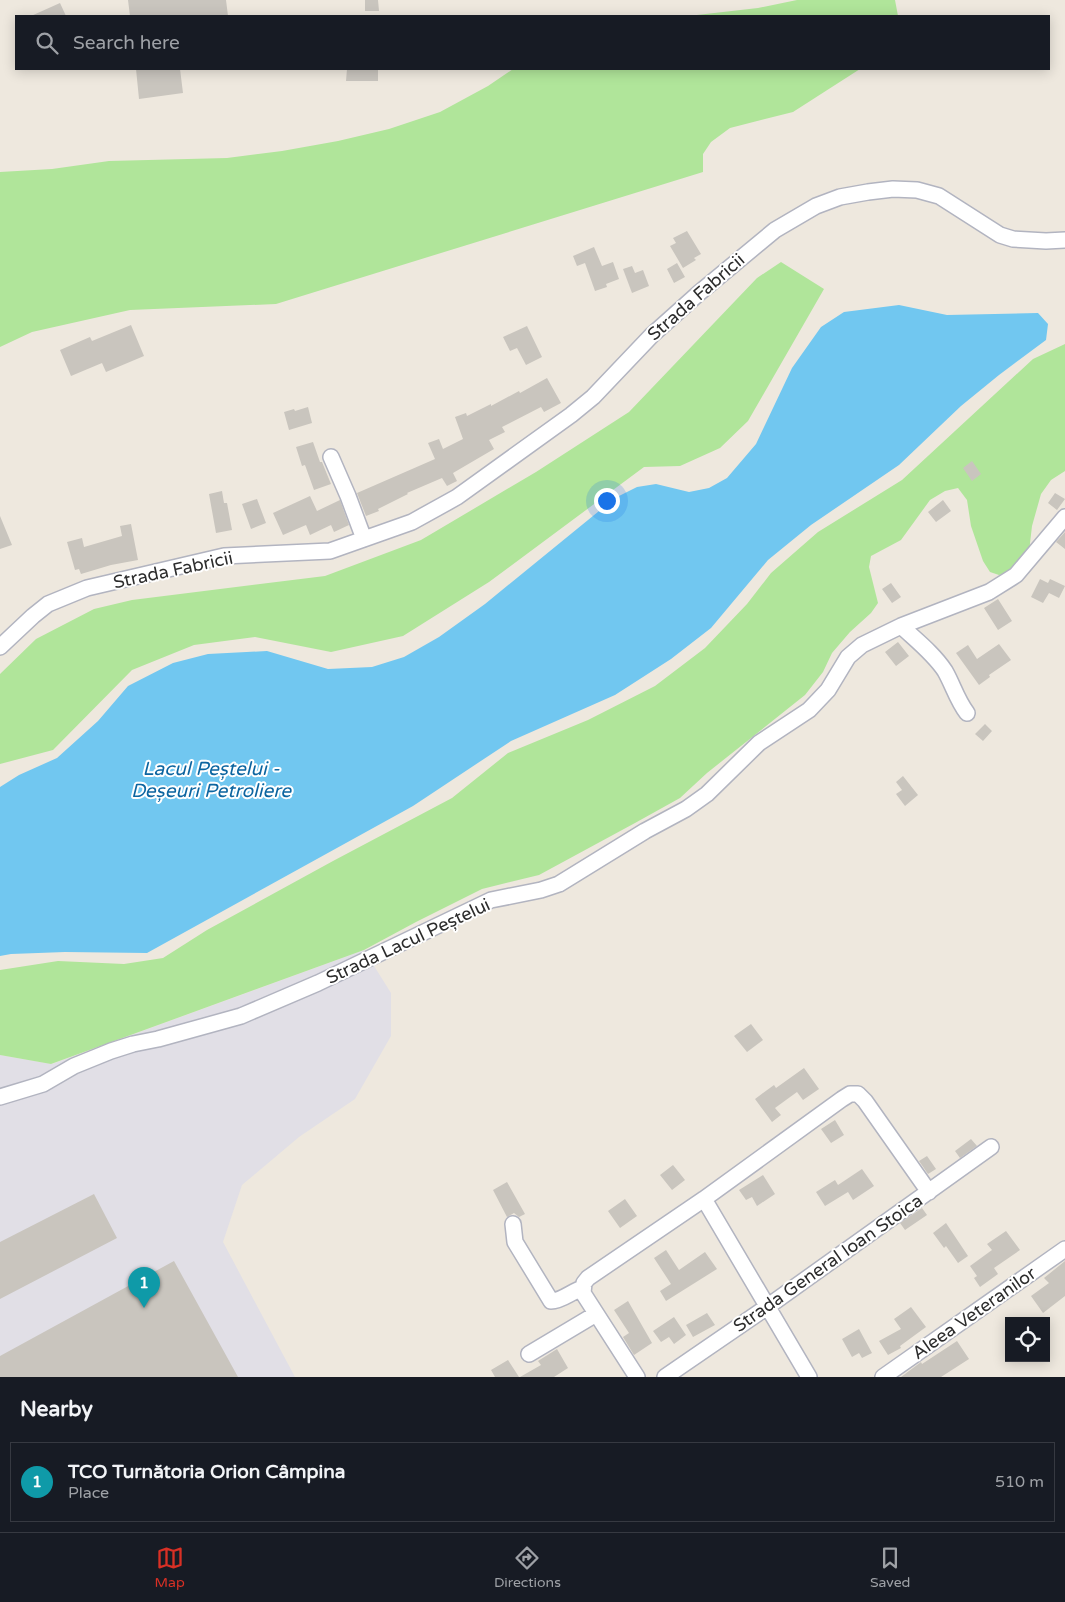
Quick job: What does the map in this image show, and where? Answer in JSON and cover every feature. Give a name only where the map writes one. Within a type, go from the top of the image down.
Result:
[{"type":"street","name":"Strada Fabricii","points":[[0,647],[48,604],[87,588],[224,556],[330,551],[412,522],[457,497],[550,431],[593,396],[652,335],[707,287],[775,230],[816,206],[840,197],[868,192],[893,189],[917,190],[940,196],[1000,235],[1013,240],[1065,240]]},
{"type":"street","points":[[330,457],[348,496],[364,540]]},
{"type":"street","name":"Strada Lacul Peștelui","points":[[0,1097],[43,1084],[74,1066],[126,1046],[241,1016],[318,983],[491,900],[541,890],[559,884],[630,840],[686,809],[707,794],[759,743],[809,710],[828,690],[848,657],[862,645],[901,626],[989,592],[1016,576],[1065,517]]},
{"type":"street","points":[[901,626],[929,652],[945,671],[966,713]]},
{"type":"street","points":[[513,1224],[515,1242],[551,1301],[558,1300],[574,1290],[582,1288],[588,1278],[704,1199],[850,1094],[858,1094],[865,1101],[929,1192]]},
{"type":"street","name":"Strada General Ioan Stoica","points":[[665,1377],[767,1307],[991,1147]]},
{"type":"street","points":[[704,1199],[809,1377]]},
{"type":"street","name":"Aleea Veteranilor","points":[[883,1377],[1065,1249]]},
{"type":"street","points":[[582,1288],[583,1293],[636,1377]]},
{"type":"street","points":[[529,1354],[596,1314]]},
{"type":"shaded area","points":[[364,950],[391,993],[391,1036],[355,1099],[299,1137],[242,1185],[223,1242],[295,1377],[0,1377],[0,1055],[52,1064]]},
{"type":"green space","points":[[797,0],[895,0],[898,15],[697,15],[758,8]]},
{"type":"green space","points":[[512,70],[858,70],[793,112],[730,128],[711,142],[703,154],[703,172],[276,304],[130,310],[32,332],[0,347],[0,172],[52,169],[109,161],[227,158],[282,151],[389,129],[440,112],[488,86]]},
{"type":"green space","points":[[781,262],[824,289],[748,421],[720,448],[680,466],[644,467],[489,582],[403,636],[331,652],[255,637],[194,645],[132,670],[53,750],[0,764],[0,674],[36,639],[94,609],[132,600],[325,576],[421,540],[536,472],[629,412],[757,278]]},
{"type":"green space","points":[[1065,344],[1065,471],[1051,480],[1041,494],[1032,526],[1029,552],[1012,572],[999,575],[990,572],[983,561],[971,526],[967,500],[958,488],[945,491],[930,500],[901,540],[871,556],[869,567],[878,603],[871,613],[850,632],[832,653],[823,672],[805,695],[707,773],[680,798],[539,875],[482,889],[364,950],[51,1064],[0,1055],[0,970],[58,961],[124,964],[163,958],[207,930],[452,798],[508,753],[588,720],[655,686],[705,648],[747,604],[771,573],[818,532],[902,480],[1033,359]]},
{"type":"water","name":"Lacul Peștelui - Deșeuri Petroliere","points":[[899,305],[947,315],[1038,313],[1048,324],[1046,340],[961,406],[899,465],[811,525],[768,560],[711,628],[671,659],[615,695],[511,741],[413,806],[147,953],[65,952],[0,956],[0,787],[19,775],[57,758],[98,721],[128,686],[173,663],[208,654],[267,651],[328,669],[372,667],[404,657],[439,637],[485,604],[615,498],[637,487],[656,484],[689,492],[709,488],[727,478],[756,444],[792,368],[821,327],[844,312]]},
{"type":"building","points":[[128,0],[226,0],[228,15],[130,15]]},
{"type":"building","points":[[365,0],[378,0],[379,11],[365,11]]},
{"type":"building","points":[[60,3],[66,15],[33,15]]},
{"type":"building","points":[[136,70],[180,70],[183,93],[139,99]]},
{"type":"building","points":[[347,70],[378,70],[378,81],[346,81]]},
{"type":"building","points":[[687,231],[701,254],[694,258],[696,260],[683,268],[670,246],[676,243],[673,238]]},
{"type":"building","points":[[594,247],[602,266],[613,262],[619,279],[606,284],[607,287],[595,291],[585,263],[577,266],[573,256]]},
{"type":"building","points":[[677,263],[685,277],[674,283],[667,269]]},
{"type":"building","points":[[632,266],[635,273],[643,270],[649,286],[632,293],[623,269]]},
{"type":"building","points":[[131,325],[144,356],[106,372],[102,363],[71,376],[60,350],[90,337],[92,341]]},
{"type":"building","points":[[527,326],[542,357],[526,365],[517,348],[510,351],[503,337]]},
{"type":"building","points":[[547,378],[561,403],[544,412],[541,407],[502,427],[505,432],[489,440],[494,449],[453,473],[457,481],[447,486],[442,478],[407,493],[378,509],[379,511],[366,516],[357,493],[435,459],[428,443],[439,439],[443,449],[463,439],[455,417],[466,413],[467,416],[491,404],[491,406]]},
{"type":"building","points":[[308,407],[312,423],[289,430],[284,412]]},
{"type":"building","points":[[313,442],[331,484],[314,490],[305,465],[302,466],[296,447]]},
{"type":"building","points":[[972,461],[981,474],[972,481],[963,468]]},
{"type":"building","points":[[222,491],[224,503],[227,503],[232,530],[216,533],[209,494]]},
{"type":"building","points":[[1055,493],[1065,499],[1057,510],[1048,503]]},
{"type":"building","points":[[310,496],[317,511],[340,500],[349,525],[334,532],[331,525],[310,535],[306,525],[283,535],[273,513]]},
{"type":"building","points":[[257,499],[266,523],[251,529],[242,504]]},
{"type":"building","points":[[943,500],[951,511],[936,522],[928,512]]},
{"type":"building","points":[[0,516],[12,545],[0,549]]},
{"type":"building","points":[[131,524],[138,560],[111,565],[81,574],[79,569],[75,570],[67,542],[82,538],[84,547],[122,536],[120,526]]},
{"type":"building","points":[[1065,532],[1065,549],[1056,542]]},
{"type":"building","points":[[1040,579],[1048,583],[1050,579],[1065,586],[1059,598],[1049,593],[1043,603],[1031,597]]},
{"type":"building","points":[[891,583],[901,597],[892,603],[882,589]]},
{"type":"building","points":[[998,599],[1012,621],[998,630],[984,608]]},
{"type":"building","points":[[898,642],[909,656],[896,666],[885,652]]},
{"type":"building","points":[[999,644],[1011,660],[989,675],[990,677],[979,685],[956,653],[968,645],[977,659]]},
{"type":"building","points":[[985,724],[992,731],[983,741],[975,734]]},
{"type":"building","points":[[903,776],[918,795],[905,806],[896,794],[902,790],[896,782]]},
{"type":"building","points":[[751,1024],[763,1040],[747,1052],[734,1036]]},
{"type":"building","points":[[804,1068],[819,1089],[803,1100],[797,1092],[775,1108],[781,1115],[772,1122],[755,1099],[774,1085],[776,1088]]},
{"type":"building","points":[[835,1120],[844,1135],[831,1143],[821,1129]]},
{"type":"building","points":[[971,1139],[977,1146],[960,1158],[955,1151]]},
{"type":"building","points":[[927,1156],[936,1169],[928,1174],[919,1161]]},
{"type":"building","points":[[673,1165],[685,1180],[672,1190],[660,1175]]},
{"type":"building","points":[[862,1169],[874,1186],[853,1200],[848,1192],[825,1206],[816,1192],[835,1180],[838,1185]]},
{"type":"building","points":[[763,1175],[775,1194],[757,1206],[752,1197],[746,1200],[739,1190]]},
{"type":"building","points":[[507,1182],[525,1214],[519,1217],[514,1213],[507,1217],[493,1190]]},
{"type":"building","points":[[94,1194],[117,1238],[0,1299],[0,1242]]},
{"type":"building","points":[[625,1199],[637,1216],[620,1228],[608,1211]]},
{"type":"building","points":[[922,1208],[927,1215],[905,1230],[900,1223]]},
{"type":"building","points":[[946,1223],[968,1256],[958,1263],[946,1246],[944,1248],[933,1233]]},
{"type":"building","points":[[1006,1231],[1020,1250],[994,1268],[998,1274],[980,1287],[974,1278],[977,1276],[970,1266],[992,1250],[987,1244]]},
{"type":"building","points":[[666,1250],[679,1270],[705,1252],[717,1269],[666,1301],[660,1291],[671,1284],[654,1258]]},
{"type":"building","points":[[174,1261],[238,1377],[0,1377],[0,1356]]},
{"type":"building","points":[[1065,1261],[1065,1296],[1043,1313],[1031,1296],[1049,1283],[1044,1278]]},
{"type":"building","points":[[628,1301],[652,1343],[634,1355],[623,1337],[629,1333],[614,1310]]},
{"type":"building","points":[[911,1307],[926,1327],[900,1346],[901,1348],[888,1355],[879,1341],[901,1329],[894,1319]]},
{"type":"building","points":[[707,1313],[715,1325],[693,1337],[686,1325]]},
{"type":"building","points":[[674,1317],[686,1335],[674,1344],[669,1337],[661,1342],[653,1331]]},
{"type":"building","points":[[859,1329],[872,1353],[862,1358],[859,1353],[852,1357],[842,1339]]},
{"type":"building","points":[[957,1341],[969,1359],[941,1377],[901,1377],[921,1362],[922,1364]]},
{"type":"building","points":[[557,1349],[568,1368],[554,1377],[520,1377],[541,1365],[538,1361]]},
{"type":"building","points":[[508,1360],[519,1377],[495,1377],[491,1370]]},
{"type":"place","name":"TCO Turnătoria Orion Câmpina","points":[[144,1308]]}]
